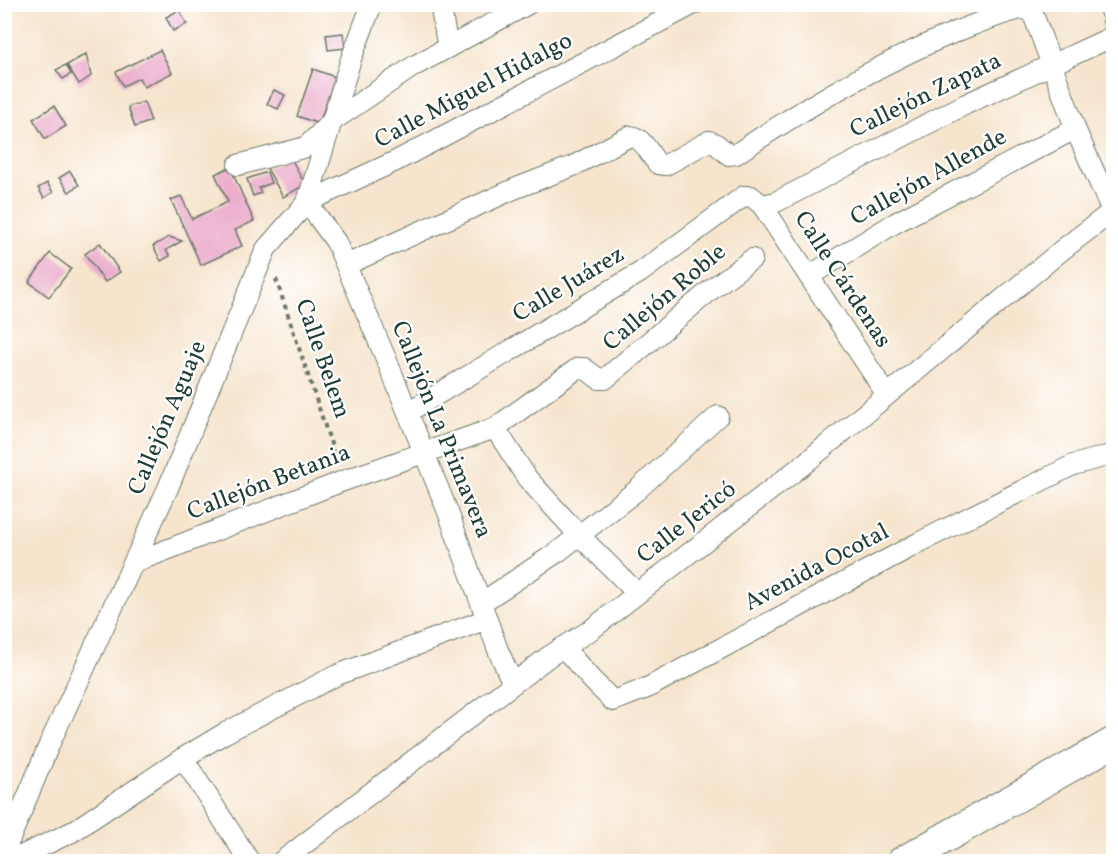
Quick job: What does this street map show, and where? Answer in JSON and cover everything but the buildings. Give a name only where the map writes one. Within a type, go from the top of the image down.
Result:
[{"type":"main road","points":[[902,861],[1113,742]]},
{"type":"street","name":"Callejón Aguaje","points":[[4,853],[49,745],[168,488],[266,249],[307,202],[351,59],[372,4]]},
{"type":"street","points":[[440,4],[448,48]]},
{"type":"street","points":[[238,165],[306,147],[331,122],[414,66],[528,4]]},
{"type":"street","name":"Calle Miguel Hidalgo","points":[[307,202],[396,161],[694,4]]},
{"type":"street","points":[[1108,4],[1113,23]]},
{"type":"street","points":[[346,265],[514,189],[573,166],[630,136],[642,141],[658,164],[666,165],[709,141],[729,155],[736,154],[866,74],[938,39],[1006,12],[1025,8],[1033,14],[1075,129],[1113,210]]},
{"type":"street","name":"Callejón Zapata","points":[[756,200],[776,202],[966,104],[1113,36]]},
{"type":"street","name":"Callejón Allende","points":[[809,276],[896,224],[1075,129]]},
{"type":"street","name":"Calle Juárez","points":[[408,412],[641,272],[744,196],[756,200]]},
{"type":"street","name":"Calle Cárdenas","points":[[756,200],[887,395]]},
{"type":"street","name":"Callejón La Primavera","points":[[307,202],[336,242],[346,265],[408,412],[513,684]]},
{"type":"street","name":"Calle Jericó","points":[[280,861],[563,646],[592,629],[804,464],[1113,210]]},
{"type":"street","name":"Callejón Roble","points":[[424,454],[495,428],[578,368],[589,370],[599,379],[612,375],[713,288],[752,260]]},
{"type":"street","points":[[8,861],[72,832],[183,758],[225,733],[337,675],[484,611],[636,491],[718,416]]},
{"type":"street","points":[[495,428],[527,478],[579,535],[638,593]]},
{"type":"street","name":"Callejón Betania","points":[[133,563],[343,481],[424,454]]},
{"type":"street","name":"Avenida Ocotal","points":[[563,646],[613,701],[647,688],[920,542],[1072,465],[1113,454]]},
{"type":"street","points":[[183,758],[250,861]]},
{"type":"path","name":"Calle Belem","points":[[266,249],[343,481]]}]
